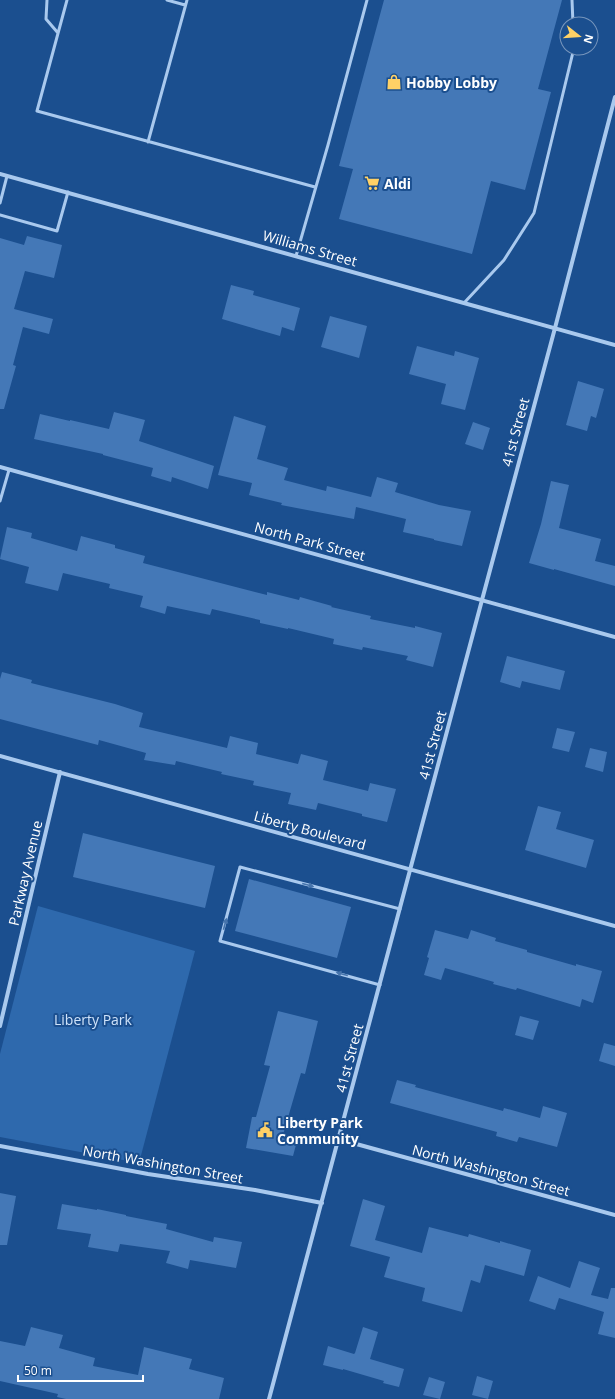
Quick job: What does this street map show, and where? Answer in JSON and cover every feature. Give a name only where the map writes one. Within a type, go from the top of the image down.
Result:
[{"type":"street","name":"41st Street","points":[[269,1399],[555,328],[615,97]]},
{"type":"street","name":"Williams Street","points":[[0,174],[615,344]]},
{"type":"street","name":"North Park Street","points":[[0,467],[615,636]]},
{"type":"street","name":"Liberty Boulevard","points":[[0,756],[615,926]]},
{"type":"street","name":"Parkway Avenue","points":[[0,1026],[60,772]]},
{"type":"street","name":"North Washington Street","points":[[338,1139],[615,1215]]},
{"type":"street","name":"North Washington Street","points":[[0,1146],[148,1174],[255,1190],[322,1203]]},
{"type":"lane","points":[[47,0],[46,19],[58,33]]},
{"type":"lane","points":[[67,0],[37,111],[315,187]]},
{"type":"lane","points":[[167,0],[185,5]]},
{"type":"lane","points":[[148,142],[187,0]]},
{"type":"lane","points":[[296,256],[367,0]]},
{"type":"lane","points":[[572,0],[573,16]]},
{"type":"lane","points":[[464,303],[504,260],[534,213],[572,56]]},
{"type":"lane","points":[[0,203],[7,176]]},
{"type":"lane","points":[[0,215],[57,231],[68,192]]},
{"type":"lane","points":[[0,501],[9,470]]},
{"type":"lane","points":[[380,984],[220,941],[240,867],[400,909]]},
{"type":"green space","name":"Liberty Park","points":[[38,906],[195,951],[139,1163],[0,1137],[0,1054]]},
{"type":"building","points":[[384,0],[562,0],[538,89],[551,92],[525,190],[491,181],[472,254],[339,219],[353,169],[339,166]]},
{"type":"building","points":[[27,236],[62,245],[54,278],[25,271],[14,309],[53,319],[49,334],[23,327],[13,365],[16,366],[4,409],[0,409],[0,238],[24,245]]},
{"type":"building","points":[[231,285],[254,291],[253,295],[300,308],[294,331],[282,327],[280,336],[222,319]]},
{"type":"building","points":[[330,316],[367,326],[359,358],[321,347]]},
{"type":"building","points":[[417,346],[454,356],[455,351],[479,358],[465,410],[441,404],[446,384],[409,374]]},
{"type":"building","points":[[578,381],[604,389],[596,418],[591,416],[587,431],[566,425]]},
{"type":"building","points":[[114,412],[145,420],[139,441],[214,466],[208,489],[172,477],[171,482],[151,476],[153,468],[103,454],[34,439],[40,414],[109,429]]},
{"type":"building","points":[[234,416],[266,426],[257,459],[288,468],[284,480],[326,491],[327,486],[371,497],[377,477],[398,483],[395,492],[439,505],[471,511],[462,546],[403,532],[406,519],[356,507],[354,519],[281,505],[282,503],[249,495],[252,483],[218,475]]},
{"type":"building","points":[[473,422],[490,428],[483,450],[465,444]]},
{"type":"building","points":[[551,481],[569,485],[559,528],[601,539],[595,561],[615,566],[615,586],[529,563],[541,524]]},
{"type":"building","points":[[7,527],[32,533],[31,538],[77,551],[81,536],[115,545],[115,548],[145,556],[143,563],[267,595],[267,592],[299,600],[300,597],[332,606],[331,607],[371,616],[370,619],[415,628],[415,626],[442,633],[433,667],[406,660],[408,656],[363,647],[362,650],[333,644],[334,639],[260,623],[260,620],[212,609],[210,615],[167,606],[165,614],[140,607],[143,596],[109,588],[110,584],[63,573],[58,591],[25,583],[29,567],[0,559]]},
{"type":"building","points":[[507,656],[565,671],[560,690],[522,681],[520,688],[500,682]]},
{"type":"building","points":[[2,672],[32,680],[31,683],[115,704],[143,713],[139,727],[227,748],[230,736],[258,743],[256,754],[298,764],[301,754],[328,761],[323,780],[368,791],[370,783],[396,789],[387,822],[318,803],[316,810],[288,804],[291,793],[253,785],[254,781],[221,774],[222,772],[176,761],[175,765],[144,760],[146,753],[99,740],[98,745],[0,719],[0,679]]},
{"type":"building","points":[[557,728],[575,732],[569,752],[552,748]]},
{"type":"building","points":[[590,748],[607,752],[603,772],[585,767]]},
{"type":"building","points":[[538,806],[561,812],[556,829],[594,840],[586,868],[525,850]]},
{"type":"building","points":[[83,833],[215,866],[205,908],[73,877]]},
{"type":"building","points":[[249,879],[351,907],[337,958],[235,931]]},
{"type":"building","points":[[435,930],[468,939],[471,930],[496,938],[495,941],[527,950],[527,952],[576,966],[576,964],[602,971],[593,1003],[582,999],[580,1007],[517,988],[516,990],[493,984],[494,982],[445,968],[441,980],[424,975],[429,958],[427,957]]},
{"type":"building","points":[[278,1011],[318,1021],[305,1074],[301,1073],[282,1138],[297,1141],[293,1156],[246,1148],[252,1117],[256,1117],[270,1066],[264,1065]]},
{"type":"building","points":[[520,1016],[539,1021],[533,1040],[515,1035]]},
{"type":"building","points":[[604,1043],[615,1046],[615,1066],[599,1061]]},
{"type":"building","points":[[397,1080],[416,1085],[415,1087],[503,1111],[504,1108],[540,1118],[543,1106],[567,1113],[557,1147],[519,1137],[517,1142],[496,1136],[497,1132],[390,1103]]},
{"type":"building","points":[[0,1193],[16,1196],[7,1245],[0,1245]]},
{"type":"building","points":[[363,1199],[385,1206],[375,1240],[422,1253],[429,1227],[468,1237],[469,1234],[500,1243],[500,1241],[531,1250],[524,1276],[485,1265],[480,1283],[471,1280],[462,1312],[422,1301],[425,1288],[384,1277],[390,1257],[350,1246]]},
{"type":"building","points":[[62,1204],[97,1209],[167,1224],[166,1229],[213,1242],[214,1237],[242,1242],[236,1268],[190,1260],[188,1269],[166,1263],[170,1251],[120,1244],[118,1252],[88,1247],[91,1234],[57,1229]]},
{"type":"building","points":[[579,1261],[600,1268],[591,1295],[608,1299],[611,1288],[615,1288],[615,1338],[598,1334],[604,1312],[559,1298],[555,1310],[529,1301],[538,1276],[570,1288]]},
{"type":"building","points":[[31,1327],[63,1335],[59,1348],[95,1358],[93,1366],[138,1375],[144,1347],[192,1359],[189,1369],[224,1378],[219,1399],[66,1399],[57,1397],[58,1394],[0,1381],[0,1341],[25,1346]]},
{"type":"building","points":[[363,1327],[378,1332],[370,1359],[404,1369],[399,1387],[343,1369],[323,1365],[328,1346],[354,1354]]},
{"type":"building","points":[[477,1376],[493,1381],[488,1399],[472,1395]]},
{"type":"building","points":[[429,1377],[445,1382],[440,1399],[423,1395]]},
{"type":"place","name":"Hobby Lobby","points":[[394,82]]},
{"type":"place","name":"Aldi","points":[[372,183]]},
{"type":"place","name":"Liberty Park Community","points":[[265,1130]]}]
